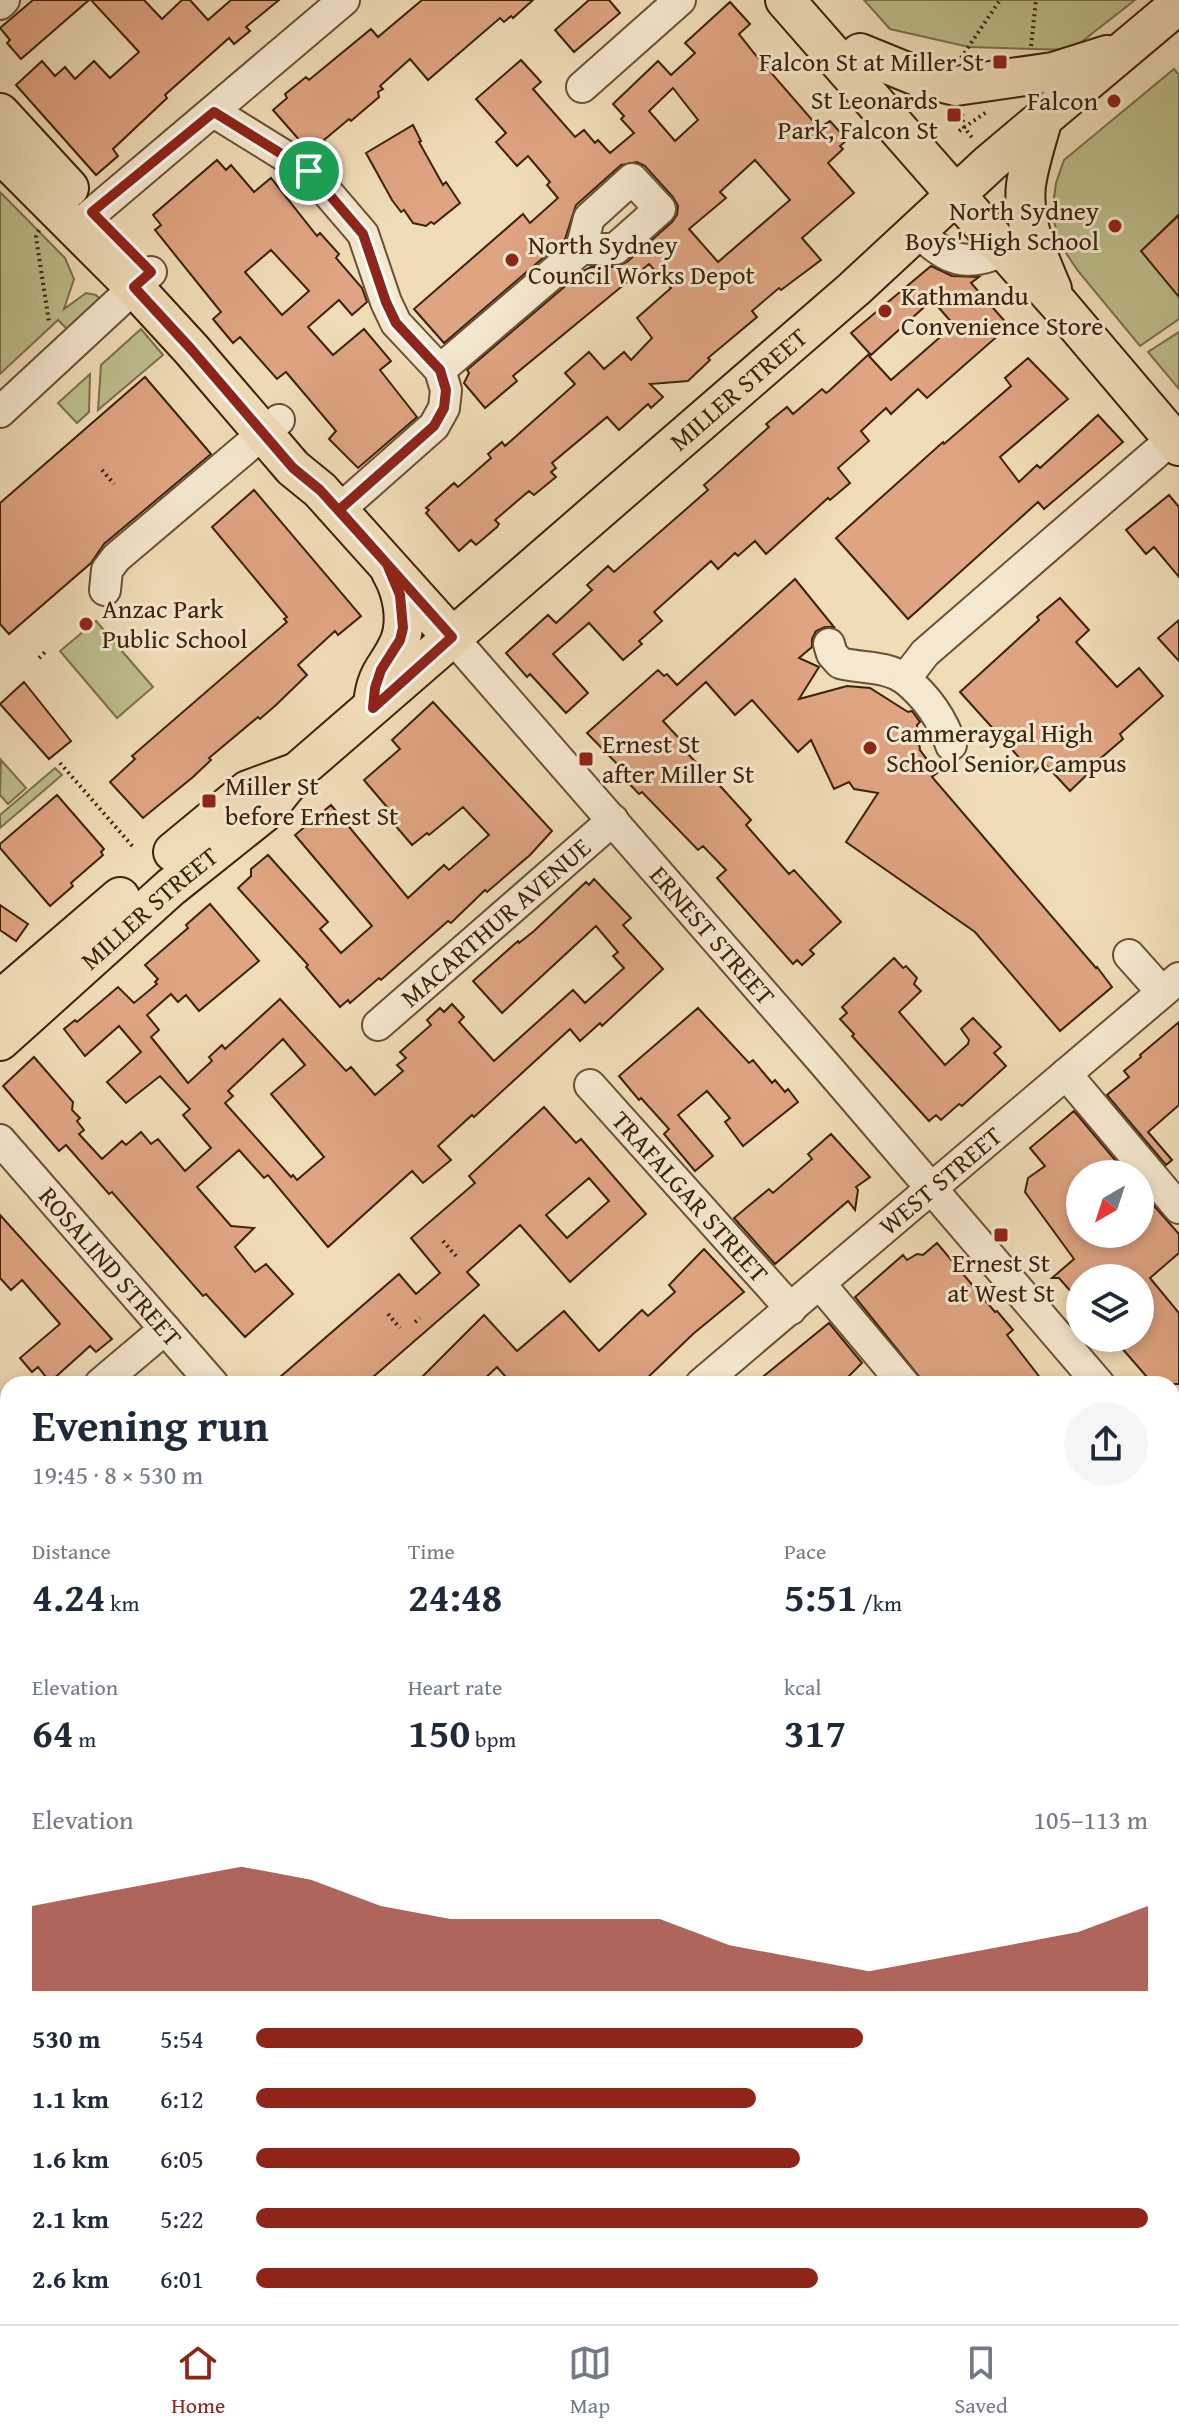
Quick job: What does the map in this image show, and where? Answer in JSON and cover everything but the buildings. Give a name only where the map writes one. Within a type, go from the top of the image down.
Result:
[{"type":"main road","points":[[785,0],[1036,269],[1049,292],[1176,442]]},
{"type":"main road","points":[[816,0],[963,189],[1005,250],[1027,276],[1049,292]]},
{"type":"main road","name":"MILLER STREET","points":[[2,1028],[265,812],[297,772],[918,232],[1043,118],[1179,4]]},
{"type":"main road","points":[[860,53],[919,77],[956,86],[1073,68],[1130,46]]},
{"type":"main road","name":"ERNEST STREET","points":[[0,113],[69,221]]},
{"type":"main road","points":[[1043,118],[1026,185],[1026,203],[1033,243],[1049,292]]},
{"type":"main road","name":"ERNEST STREET","points":[[0,153],[69,221],[142,279],[271,426],[306,457],[330,500],[452,637]]},
{"type":"main road","points":[[373,708],[381,670],[400,640],[403,628],[400,595],[387,564]]},
{"type":"street","points":[[69,221],[214,112],[344,0]]},
{"type":"street","points":[[582,87],[680,0]]},
{"type":"street","points":[[214,112],[309,171],[363,234],[396,323],[440,370],[446,390],[444,408],[434,426],[330,500]]},
{"type":"street","points":[[918,232],[938,251],[961,260],[984,259],[1005,250]]},
{"type":"street","points":[[440,370],[581,249]]},
{"type":"street","points":[[0,412],[142,279]]},
{"type":"street","points":[[105,590],[107,570],[116,558],[271,426]]},
{"type":"street","points":[[905,679],[925,653],[1176,442]]},
{"type":"street","name":"ERNEST STREET","points":[[452,637],[1092,1376]]},
{"type":"street","points":[[829,644],[832,654],[840,663],[893,671],[905,679],[931,705],[951,745]]},
{"type":"street","name":"MACARTHUR AVENUE","points":[[378,1025],[613,820]]},
{"type":"street","points":[[1129,955],[1170,985]]},
{"type":"street","name":"WEST STREET","points":[[712,1376],[1170,985]]},
{"type":"street","points":[[1066,1074],[1179,1208]]},
{"type":"street","name":"TRAFALGAR STREET","points":[[590,1085],[791,1309]]},
{"type":"street","name":"ROSALIND STREET","points":[[2,1145],[206,1376]]},
{"type":"street","points":[[820,1284],[897,1376]]},
{"type":"street","points":[[109,1376],[165,1329]]},
{"type":"path","points":[[955,66],[1000,0]]},
{"type":"path","points":[[1034,56],[1031,50],[1036,0]]},
{"type":"path","points":[[961,115],[964,127],[973,139]]},
{"type":"path","points":[[959,131],[964,127]]},
{"type":"path","points":[[49,322],[36,237],[69,221]]},
{"type":"path","points":[[102,470],[114,484]]},
{"type":"path","points":[[39,658],[46,651]]},
{"type":"path","points":[[60,763],[134,848]]},
{"type":"path","points":[[443,1241],[456,1256]]},
{"type":"path","points":[[388,1314],[400,1328]]},
{"type":"green space","points":[[864,0],[1135,0],[1071,50],[969,47],[890,29]]},
{"type":"green space","name":"North Sydney Boys' High School","points":[[1174,69],[1179,75],[1179,214],[1142,251],[1179,293],[1179,319],[1140,346],[1078,271],[1060,244],[1052,214],[1056,183],[1064,160]]},
{"type":"green space","points":[[0,192],[65,258],[74,279],[64,309],[86,293],[96,295],[101,300],[69,331],[58,320],[0,374]]},
{"type":"green space","points":[[141,329],[163,355],[98,410],[101,365]]},
{"type":"green space","points":[[1179,332],[1179,389],[1148,352]]},
{"type":"green space","points":[[90,374],[89,412],[77,423],[58,403]]},
{"type":"green space","points":[[96,621],[153,687],[117,718],[60,651]]},
{"type":"green space","points":[[1,760],[26,788],[8,804],[0,795]]},
{"type":"green space","points":[[55,768],[62,775],[0,828],[0,815]]},
{"type":"place","name":"Falcon St at Miller St","points":[[1000,62]]},
{"type":"place","name":"Falcon","points":[[1114,101]]},
{"type":"place","name":"St Leonards Park, Falcon St","points":[[954,115]]},
{"type":"place","name":"North Sydney Boys' High School","points":[[1115,226]]},
{"type":"place","name":"North Sydney Council Works Depot","points":[[512,260]]},
{"type":"place","name":"Kathmandu Convenience Store","points":[[885,311]]},
{"type":"place","name":"Anzac Park Public School","points":[[86,624]]},
{"type":"place","name":"Cammeraygal High School Senior Campus","points":[[870,748]]},
{"type":"place","name":"Ernest St after Miller St","points":[[586,759]]},
{"type":"place","name":"Miller St before Ernest St","points":[[209,801]]},
{"type":"place","name":"Ernest St at West St","points":[[1001,1235]]},
{"type":"route","points":[[214,112],[309,171],[363,234],[396,323],[440,370],[446,390],[444,408],[434,426],[339,510],[452,637],[373,708],[381,670],[400,640],[403,628],[400,595],[387,564],[320,490],[293,468],[134,287],[151,272],[92,212],[214,112]]}]
